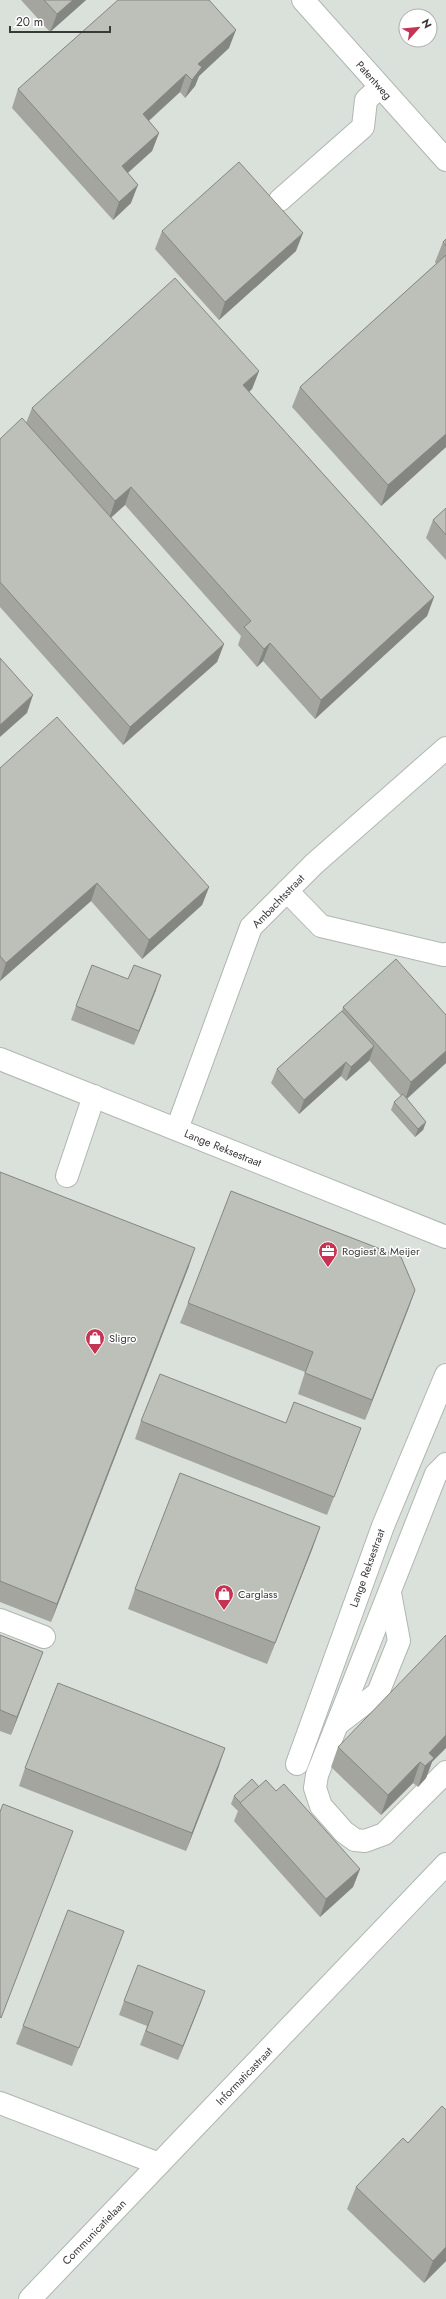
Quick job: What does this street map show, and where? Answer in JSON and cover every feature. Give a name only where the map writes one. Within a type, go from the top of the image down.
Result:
[{"type":"street","name":"Patentweg","points":[[302,0],[446,160]]},
{"type":"street","points":[[280,200],[363,127],[366,100],[380,87]]},
{"type":"street","name":"Ambachtsstraat","points":[[177,1129],[251,927],[314,864],[446,748]]},
{"type":"street","points":[[287,891],[321,926],[444,955],[446,954]]},
{"type":"street","name":"Lange Reksestraat","points":[[0,1059],[446,1238]]},
{"type":"street","points":[[67,1176],[94,1096]]},
{"type":"street","name":"Lange Reksestraat","points":[[297,1764],[383,1526],[446,1375]]},
{"type":"street","points":[[446,1464],[436,1474],[317,1775],[315,1788],[321,1806],[344,1832],[355,1840],[365,1841],[384,1834],[446,1772]]},
{"type":"street","points":[[0,1620],[44,1637]]},
{"type":"street","name":"Informaticastraat","points":[[159,2164],[446,1864]]},
{"type":"street","points":[[0,2103],[159,2164]]},
{"type":"street","name":"Communicatielaan","points":[[30,2299],[159,2164]]},
{"type":"building","points":[[44,0],[73,0],[57,14]]},
{"type":"building","points":[[118,0],[209,0],[236,30],[198,64],[202,67],[192,80],[186,74],[143,114],[159,133],[122,166],[138,185],[119,202],[18,89]]},
{"type":"building","points":[[239,162],[303,233],[225,302],[162,231]]},
{"type":"building","points":[[446,239],[446,246],[443,242]]},
{"type":"building","points":[[446,255],[446,434],[388,485],[300,387]]},
{"type":"building","points":[[175,278],[259,371],[243,385],[434,597],[321,700],[270,643],[264,649],[244,627],[251,621],[131,487],[115,501],[32,408]]},
{"type":"building","points":[[22,418],[224,644],[130,727],[0,582],[0,439]]},
{"type":"building","points":[[446,508],[446,535],[433,520]]},
{"type":"building","points":[[0,658],[33,695],[0,725]]},
{"type":"building","points":[[57,717],[209,887],[149,940],[97,883],[6,963],[0,956],[0,768]]},
{"type":"building","points":[[396,959],[446,1015],[446,1051],[411,1082],[343,1007]]},
{"type":"building","points":[[92,965],[128,979],[134,965],[161,975],[139,1031],[76,1006]]},
{"type":"building","points":[[342,1011],[374,1046],[351,1067],[346,1062],[304,1100],[277,1069]]},
{"type":"building","points":[[403,1094],[426,1122],[418,1129],[394,1102]]},
{"type":"building","points":[[0,1172],[195,1248],[57,1604],[0,1581]]},
{"type":"building","points":[[231,1191],[401,1257],[415,1290],[372,1400],[305,1373],[313,1352],[188,1303]]},
{"type":"building","points":[[160,1374],[286,1423],[294,1402],[361,1428],[334,1497],[141,1421]]},
{"type":"building","points":[[180,1473],[320,1527],[275,1643],[135,1589]]},
{"type":"building","points":[[0,1635],[43,1652],[17,1717],[0,1710]]},
{"type":"building","points":[[446,1635],[446,1735],[429,1753],[434,1758],[425,1766],[420,1762],[388,1795],[338,1747]]},
{"type":"building","points":[[58,1683],[225,1748],[192,1833],[25,1768]]},
{"type":"building","points":[[252,1779],[259,1787],[241,1803],[234,1796]]},
{"type":"building","points":[[266,1780],[276,1791],[284,1784],[360,1869],[326,1899],[240,1803]]},
{"type":"building","points":[[3,1804],[73,1831],[1,2018],[0,1812]]},
{"type":"building","points":[[68,1910],[124,1931],[79,2048],[23,2026]]},
{"type":"building","points":[[138,1965],[205,1991],[183,2046],[146,2031],[153,2012],[124,2001]]},
{"type":"building","points":[[442,2106],[446,2110],[446,2247],[433,2261],[356,2187],[403,2138],[408,2143]]},
{"type":"place","name":"Rogiest & Meijer","points":[[328,1268]]},
{"type":"place","name":"Sligro","points":[[95,1355]]},
{"type":"place","name":"Carglass","points":[[224,1611]]}]
